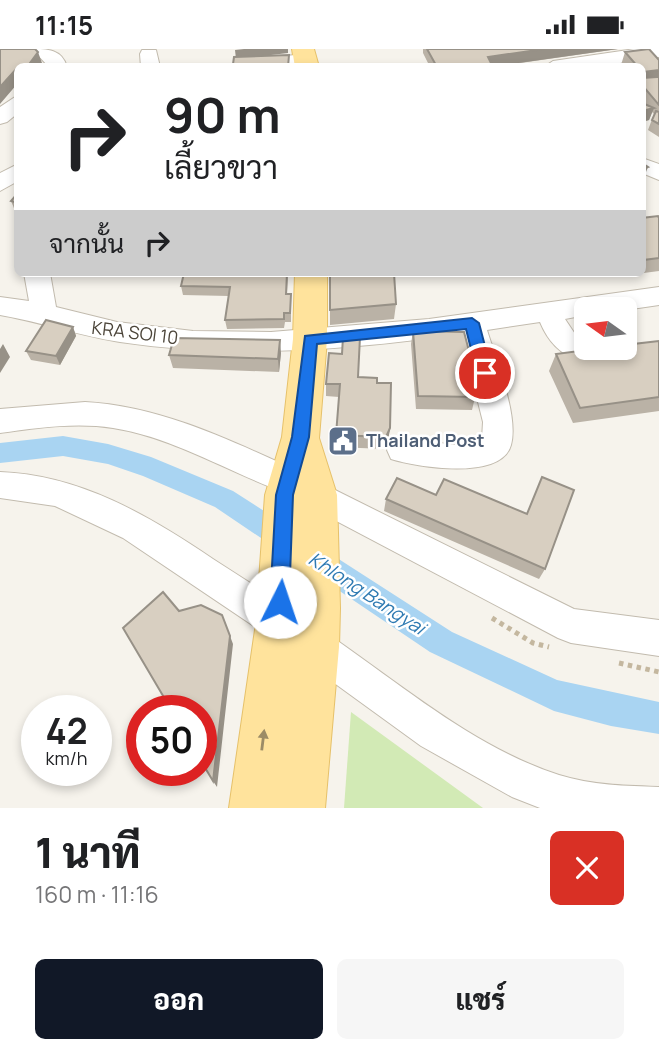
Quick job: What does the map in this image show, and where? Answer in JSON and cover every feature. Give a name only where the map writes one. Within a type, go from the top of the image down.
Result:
[{"type":"main road","points":[[300,808],[300,437],[310,339],[312,277]]},
{"type":"main road","points":[[254,808],[298,615]]},
{"type":"street","points":[[41,49],[58,63]]},
{"type":"street","points":[[583,63],[659,51]]},
{"type":"street","points":[[272,63],[305,59]]},
{"type":"street","points":[[0,118],[14,105]]},
{"type":"street","points":[[0,184],[14,173]]},
{"type":"street","points":[[38,277],[44,313]]},
{"type":"street","name":"KRA SOI 10","points":[[0,306],[44,313],[82,326],[129,335],[242,343],[472,323],[659,296]]},
{"type":"street","points":[[548,310],[558,337],[574,348]]},
{"type":"street","points":[[402,450],[457,455],[486,454],[496,445],[498,422],[472,323]]},
{"type":"street","points":[[0,421],[41,415],[113,416],[196,440],[302,495],[571,626],[659,638]]},
{"type":"street","points":[[0,485],[41,489],[92,507],[144,530],[298,615],[419,722],[500,768],[561,795],[643,807]]},
{"type":"green space","points":[[351,712],[483,808],[344,808]]},
{"type":"building","points":[[0,49],[35,49],[38,52],[30,63],[14,63],[14,71],[0,87]]},
{"type":"building","points":[[427,49],[544,49],[488,57],[491,63],[435,63]]},
{"type":"building","points":[[649,49],[659,60],[659,70],[646,72],[646,63],[635,63],[625,52]]},
{"type":"building","points":[[289,55],[288,63],[233,63],[234,57]]},
{"type":"building","points":[[659,77],[659,105],[646,90],[646,78]]},
{"type":"building","points":[[656,111],[659,112],[659,124],[652,120]]},
{"type":"building","points":[[646,218],[659,218],[659,258],[646,260]]},
{"type":"building","points":[[183,277],[287,277],[286,294],[291,294],[290,313],[284,313],[284,319],[225,320],[230,287],[181,286]]},
{"type":"building","points":[[330,277],[394,277],[396,304],[330,310]]},
{"type":"building","points":[[46,320],[73,327],[56,356],[26,351]]},
{"type":"building","points":[[413,331],[464,332],[478,385],[473,385],[475,397],[418,396]]},
{"type":"building","points":[[343,337],[360,337],[358,377],[377,378],[377,383],[391,383],[390,428],[386,437],[336,435],[340,384],[326,384],[329,353],[342,354]]},
{"type":"building","points":[[174,338],[280,340],[278,359],[169,355]]},
{"type":"building","points":[[659,341],[659,397],[580,408],[556,354],[574,352],[574,361],[637,361],[637,344]]},
{"type":"building","points":[[542,477],[574,490],[545,569],[386,499],[397,478],[436,495],[444,479],[527,514]]},
{"type":"building","points":[[163,592],[179,611],[201,605],[222,615],[230,636],[217,747],[217,695],[163,695],[123,628]]},
{"type":"waterway","name":"Khlong Bangyai","points":[[0,453],[63,446],[108,454],[151,468],[224,499],[441,642],[554,695],[611,710],[659,718]]},
{"type":"place","name":"Thailand Post","points":[[343,441]]},
{"type":"route","points":[[280,602],[285,495],[300,437],[310,339],[472,323],[485,373]]}]
